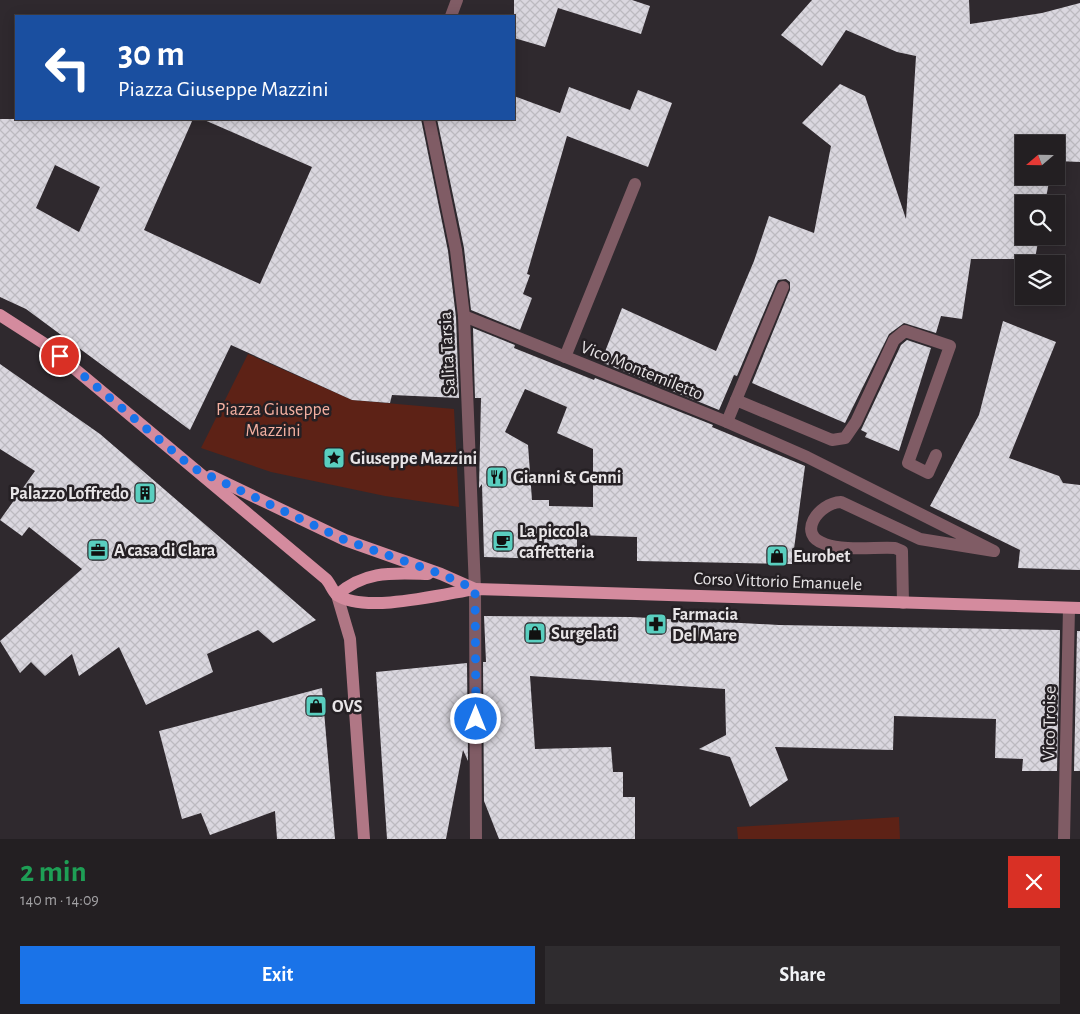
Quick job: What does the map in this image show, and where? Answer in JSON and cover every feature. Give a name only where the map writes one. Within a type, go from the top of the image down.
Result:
[{"type":"main road","points":[[0,315],[45,344],[326,579],[337,595],[350,639],[364,839]]},
{"type":"main road","points":[[193,468],[345,540],[441,574],[475,589]]},
{"type":"main road","points":[[337,595],[350,582],[379,574],[441,574]]},
{"type":"main road","points":[[337,595],[361,602],[384,604],[475,589]]},
{"type":"main road","name":"Corso Vittorio Emanuele","points":[[475,589],[1074,608]]},
{"type":"street","points":[[451,15],[457,0]]},
{"type":"street","name":"Salita Tarsia","points":[[429,120],[456,250],[464,316],[475,589],[476,839]]},
{"type":"street","points":[[565,357],[635,184]]},
{"type":"street","points":[[727,422],[783,287]]},
{"type":"street","name":"Vico Montemiletto","points":[[464,316],[727,422],[807,457],[994,551],[920,538],[841,502],[829,504],[817,512],[813,518],[813,532],[815,538],[820,542],[832,546],[895,548],[902,551],[903,603]]},
{"type":"street","points":[[736,400],[832,440],[845,438],[853,428],[897,335],[905,331],[950,346],[908,464],[928,473],[936,454]]},
{"type":"street","name":"Vico Troise","points":[[1064,839],[1074,608]]},
{"type":"green space","name":"Piazza Giuseppe Mazzini","points":[[248,354],[352,400],[454,409],[459,507],[385,496],[271,472],[201,448]]},
{"type":"green space","points":[[899,817],[900,839],[738,839],[737,827]]},
{"type":"building","points":[[514,0],[632,0],[650,6],[641,34],[558,8],[545,47],[515,38]]},
{"type":"building","points":[[812,0],[969,0],[970,24],[1042,13],[1080,3],[1080,162],[1065,161],[1065,135],[1015,135],[1015,185],[1048,185],[1047,195],[1015,195],[1015,245],[1037,245],[1036,255],[1015,255],[1015,259],[971,259],[962,319],[941,316],[936,333],[904,323],[889,334],[845,423],[752,383],[790,290],[790,282],[786,279],[778,280],[737,376],[734,375],[719,410],[601,362],[622,308],[716,351],[754,261],[769,216],[814,233],[831,146],[802,123],[840,84],[865,96],[906,219],[916,56],[897,52],[846,30],[822,66],[781,35]]},
{"type":"building","points":[[569,87],[630,110],[638,90],[672,103],[648,167],[567,136],[527,274],[530,275],[523,294],[532,298],[520,330],[471,310],[464,248],[437,120],[515,120],[515,96],[560,113]]},
{"type":"building","points":[[0,119],[193,120],[144,230],[260,284],[312,167],[204,120],[421,120],[448,251],[456,317],[459,398],[392,395],[390,403],[352,400],[231,345],[190,430],[26,309],[0,297]],"holes":[[[55,165],[100,187],[79,232],[36,208]]]},
{"type":"building","points":[[1003,321],[1056,342],[1009,458],[1059,476],[1063,483],[1080,485],[1080,570],[1018,568],[1020,550],[930,506],[979,415]]},
{"type":"building","points":[[473,328],[515,345],[514,348],[713,425],[712,427],[805,466],[792,564],[637,561],[637,537],[577,535],[577,560],[484,557],[482,484],[479,488],[481,398],[475,398]],"holes":[[[525,389],[567,407],[557,433],[593,449],[593,507],[549,506],[549,500],[532,500],[528,445],[505,432]]]},
{"type":"building","points":[[907,340],[931,348],[899,451],[865,437],[867,433],[861,430],[901,345]]},
{"type":"building","points":[[0,364],[100,434],[316,620],[273,643],[258,630],[207,654],[213,672],[146,705],[119,647],[79,676],[72,654],[45,676],[31,662],[20,673],[0,641],[82,569],[29,527],[22,536],[0,520],[35,471],[0,449]]},
{"type":"building","points":[[484,616],[631,617],[779,625],[1060,630],[1057,771],[1022,771],[1023,759],[995,758],[996,719],[894,716],[893,750],[775,747],[788,780],[750,807],[730,757],[699,749],[726,735],[725,689],[530,676],[535,749],[611,747],[613,772],[623,772],[623,797],[635,797],[635,839],[499,839],[484,801],[483,662],[486,662]]},
{"type":"building","points":[[1077,631],[1080,631],[1080,771],[1074,771]]},
{"type":"building","points":[[467,663],[468,761],[463,750],[446,839],[387,839],[376,672]]},
{"type":"building","points":[[322,688],[335,839],[277,839],[275,811],[210,835],[201,813],[182,819],[159,731]]},
{"type":"place","name":"Giuseppe Mazzini","points":[[334,458]]},
{"type":"place","name":"Gianni & Genni","points":[[497,477]]},
{"type":"place","name":"Palazzo Loffredo","points":[[145,493]]},
{"type":"place","name":"La piccola caffetteria","points":[[503,541]]},
{"type":"place","name":"A casa di Clara","points":[[98,550]]},
{"type":"place","name":"Eurobet","points":[[777,556]]},
{"type":"place","name":"Farmacia Del Mare","points":[[656,624]]},
{"type":"place","name":"Surgelati","points":[[535,633]]},
{"type":"place","name":"OVS","points":[[316,706]]},
{"type":"route","points":[[60,356],[193,468],[345,540],[441,574],[475,589],[476,719]]}]
